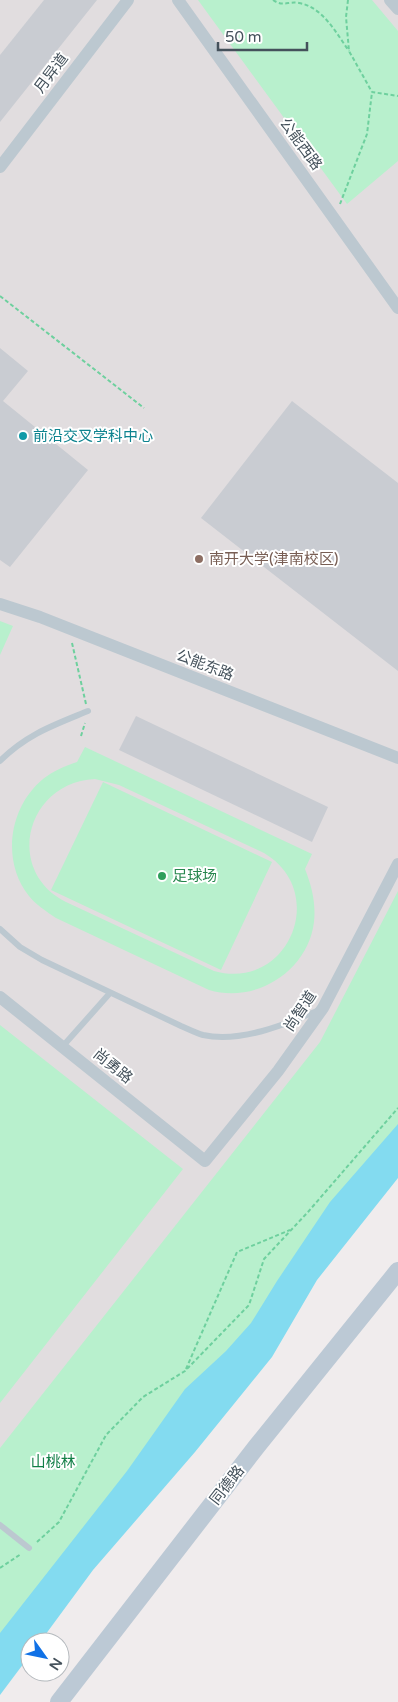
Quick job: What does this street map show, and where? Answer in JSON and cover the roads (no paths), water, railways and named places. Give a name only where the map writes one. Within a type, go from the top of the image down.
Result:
[{"type":"main road","name":"同德路","points":[[60,1702],[257,1446],[398,1271]]},
{"type":"main road","name":"同德路","points":[[73,1702],[304,1406],[398,1289]]},
{"type":"street","name":"月异道","points":[[0,166],[128,0]]},
{"type":"street","name":"公能西路","points":[[178,0],[398,308]]},
{"type":"street","points":[[390,0],[398,9]]},
{"type":"street","name":"公能东路","points":[[0,604],[68,628],[398,758]]},
{"type":"street","name":"尚智道","points":[[205,1161],[278,1071],[323,1008],[398,864]]},
{"type":"street","name":"尚勇路","points":[[0,997],[205,1161]]},
{"type":"lane","points":[[0,760],[15,746],[34,734],[88,711]]},
{"type":"lane","points":[[0,929],[20,947],[42,960],[204,1035],[228,1036],[276,1028],[323,1008]]},
{"type":"lane","points":[[63,1046],[110,993]]},
{"type":"lane","points":[[0,1525],[29,1548]]},
{"type":"water","points":[[398,1124],[398,1178],[317,1280],[272,1357],[195,1452],[93,1570],[47,1632],[20,1632],[20,1668],[0,1695],[0,1633],[127,1471],[185,1389],[226,1351],[251,1323],[330,1202]]},
{"type":"place","name":"前沿交叉学科中心","points":[[23,436]]},
{"type":"place","name":"南开大学(津南校区)","points":[[199,559]]},
{"type":"place","name":"足球场","points":[[162,876]]},
{"type":"park label","name":"山桃林","points":[[53,1462]]}]
